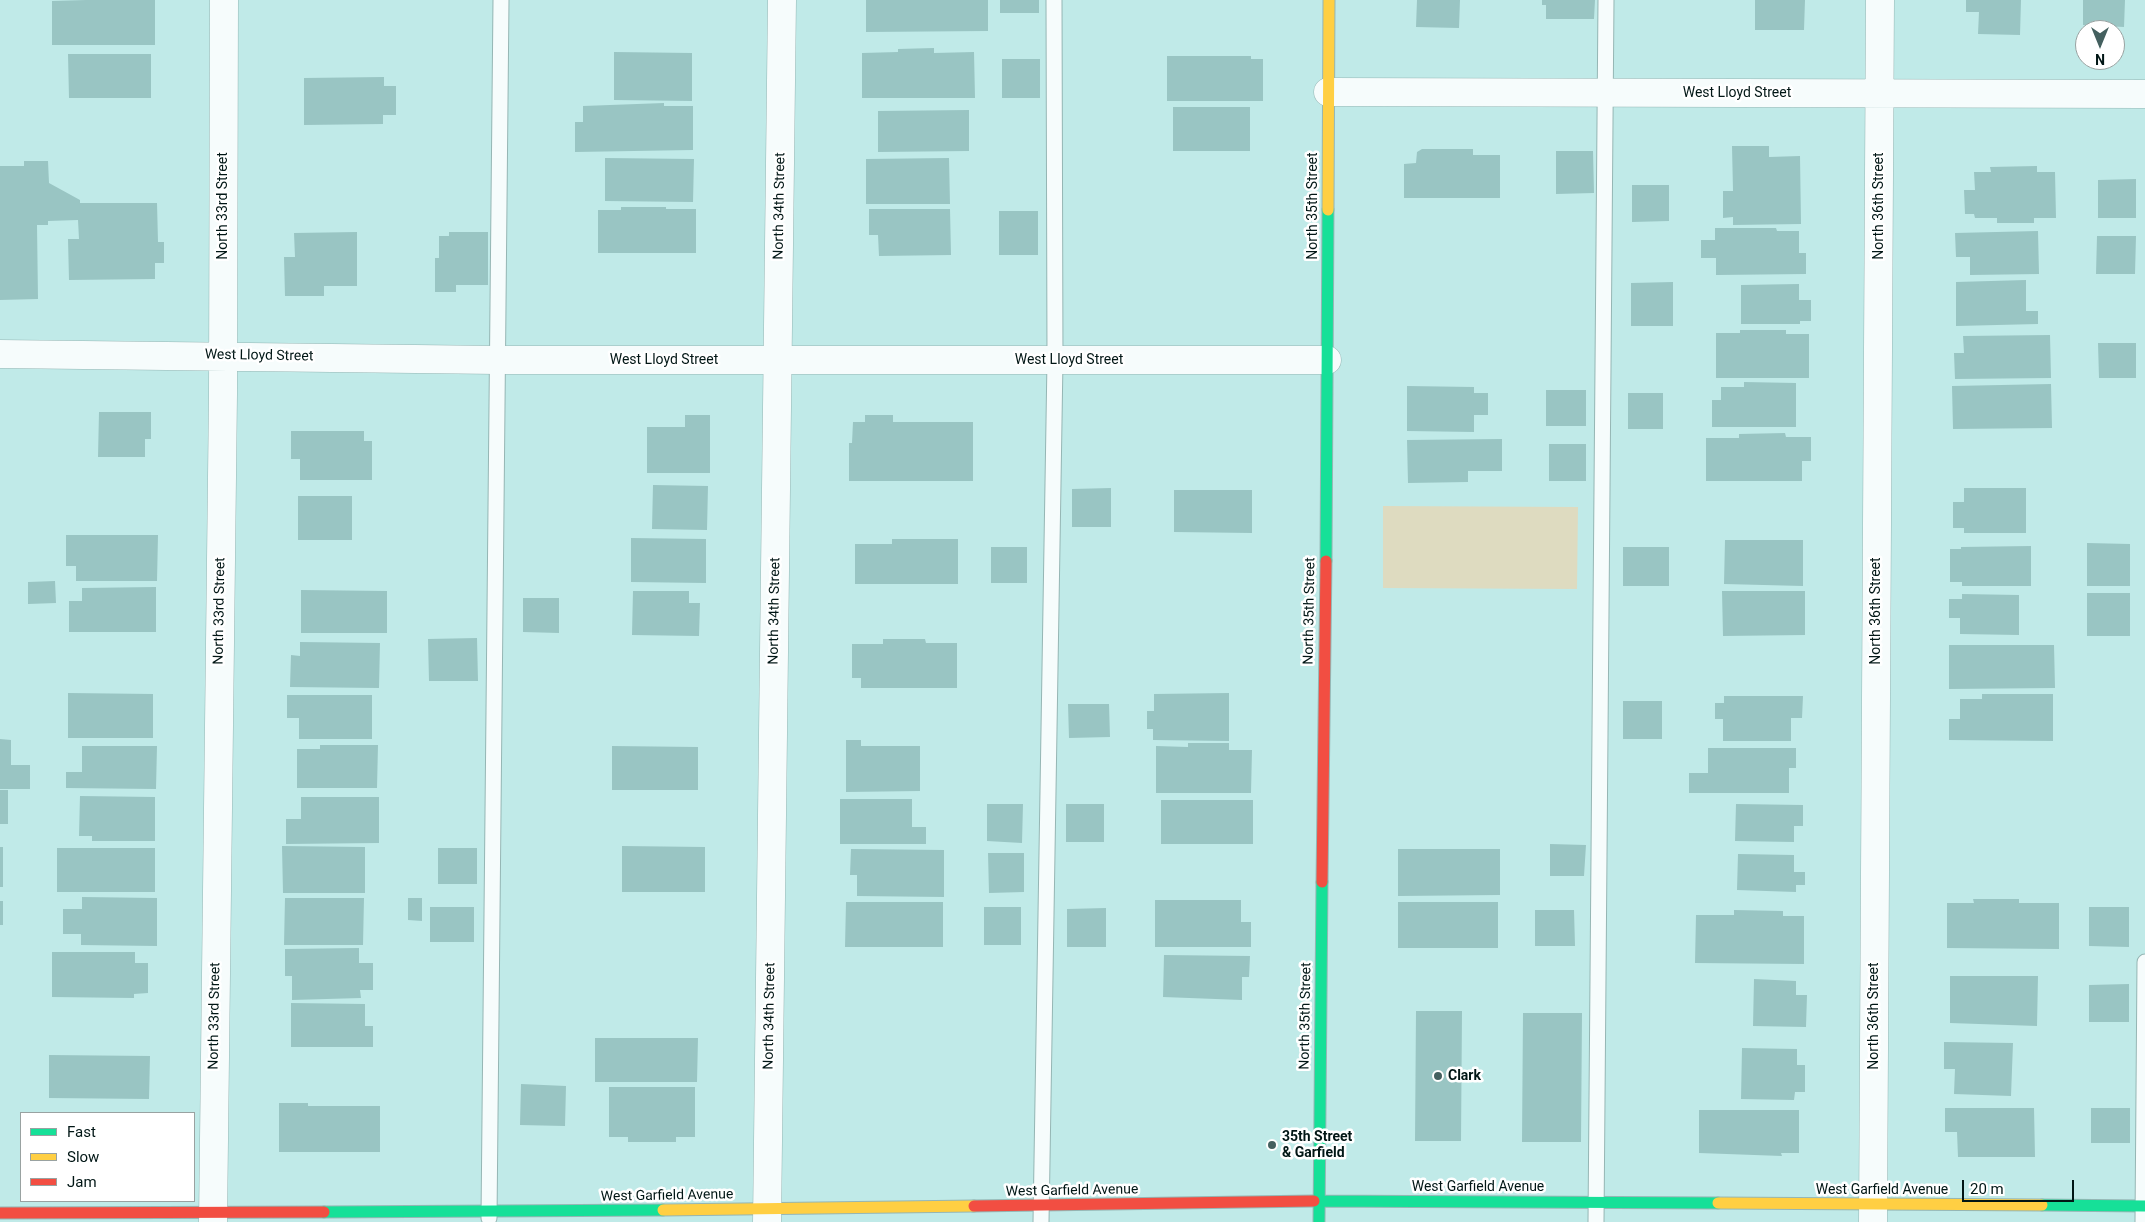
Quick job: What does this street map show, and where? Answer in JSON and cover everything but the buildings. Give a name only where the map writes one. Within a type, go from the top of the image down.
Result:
[{"type":"street","name":"North 33rd Street","points":[[213,1218],[224,0]]},
{"type":"street","name":"North 34th Street","points":[[767,1216],[782,0]]},
{"type":"street","name":"North 35th Street","points":[[1320,1222],[1329,0]]},
{"type":"street","name":"North 36th Street","points":[[1873,1214],[1880,0]]},
{"type":"street","name":"West Lloyd Street","points":[[1328,92],[2145,94]]},
{"type":"street","name":"West Lloyd Street","points":[[0,354],[222,355],[498,360],[1327,360]]},
{"type":"street","name":"West Garfield Avenue","points":[[0,1213],[213,1218],[767,1216],[1041,1206],[1320,1201],[1597,1203],[1873,1214],[2144,1206]]},
{"type":"lane","points":[[489,1217],[501,0]]},
{"type":"lane","points":[[1041,1222],[1055,360],[1054,0]]},
{"type":"lane","points":[[1596,1222],[1606,0]]},
{"type":"lane","points":[[2143,1222],[2145,962]]},
{"type":"shaded area","points":[[1383,506],[1578,507],[1577,589],[1383,588]]},
{"type":"traffic: fast","points":[[1326,561],[1328,210]]},
{"type":"traffic: fast","points":[[1319,1222],[1322,882]]},
{"type":"traffic: fast","points":[[1314,1201],[1718,1203]]},
{"type":"traffic: fast","points":[[2042,1205],[2145,1206]]},
{"type":"traffic: fast","points":[[324,1212],[663,1210]]},
{"type":"traffic: slow","points":[[1328,210],[1329,0]]},
{"type":"traffic: slow","points":[[1718,1203],[2042,1205]]},
{"type":"traffic: slow","points":[[663,1210],[974,1206]]},
{"type":"traffic: jam","points":[[1322,882],[1326,561]]},
{"type":"traffic: jam","points":[[974,1206],[1314,1201]]},
{"type":"traffic: jam","points":[[0,1213],[324,1212]]},
{"type":"place","name":"Clark","points":[[1438,1076]]},
{"type":"place","name":"35th Street & Garfield","points":[[1272,1145]]}]
